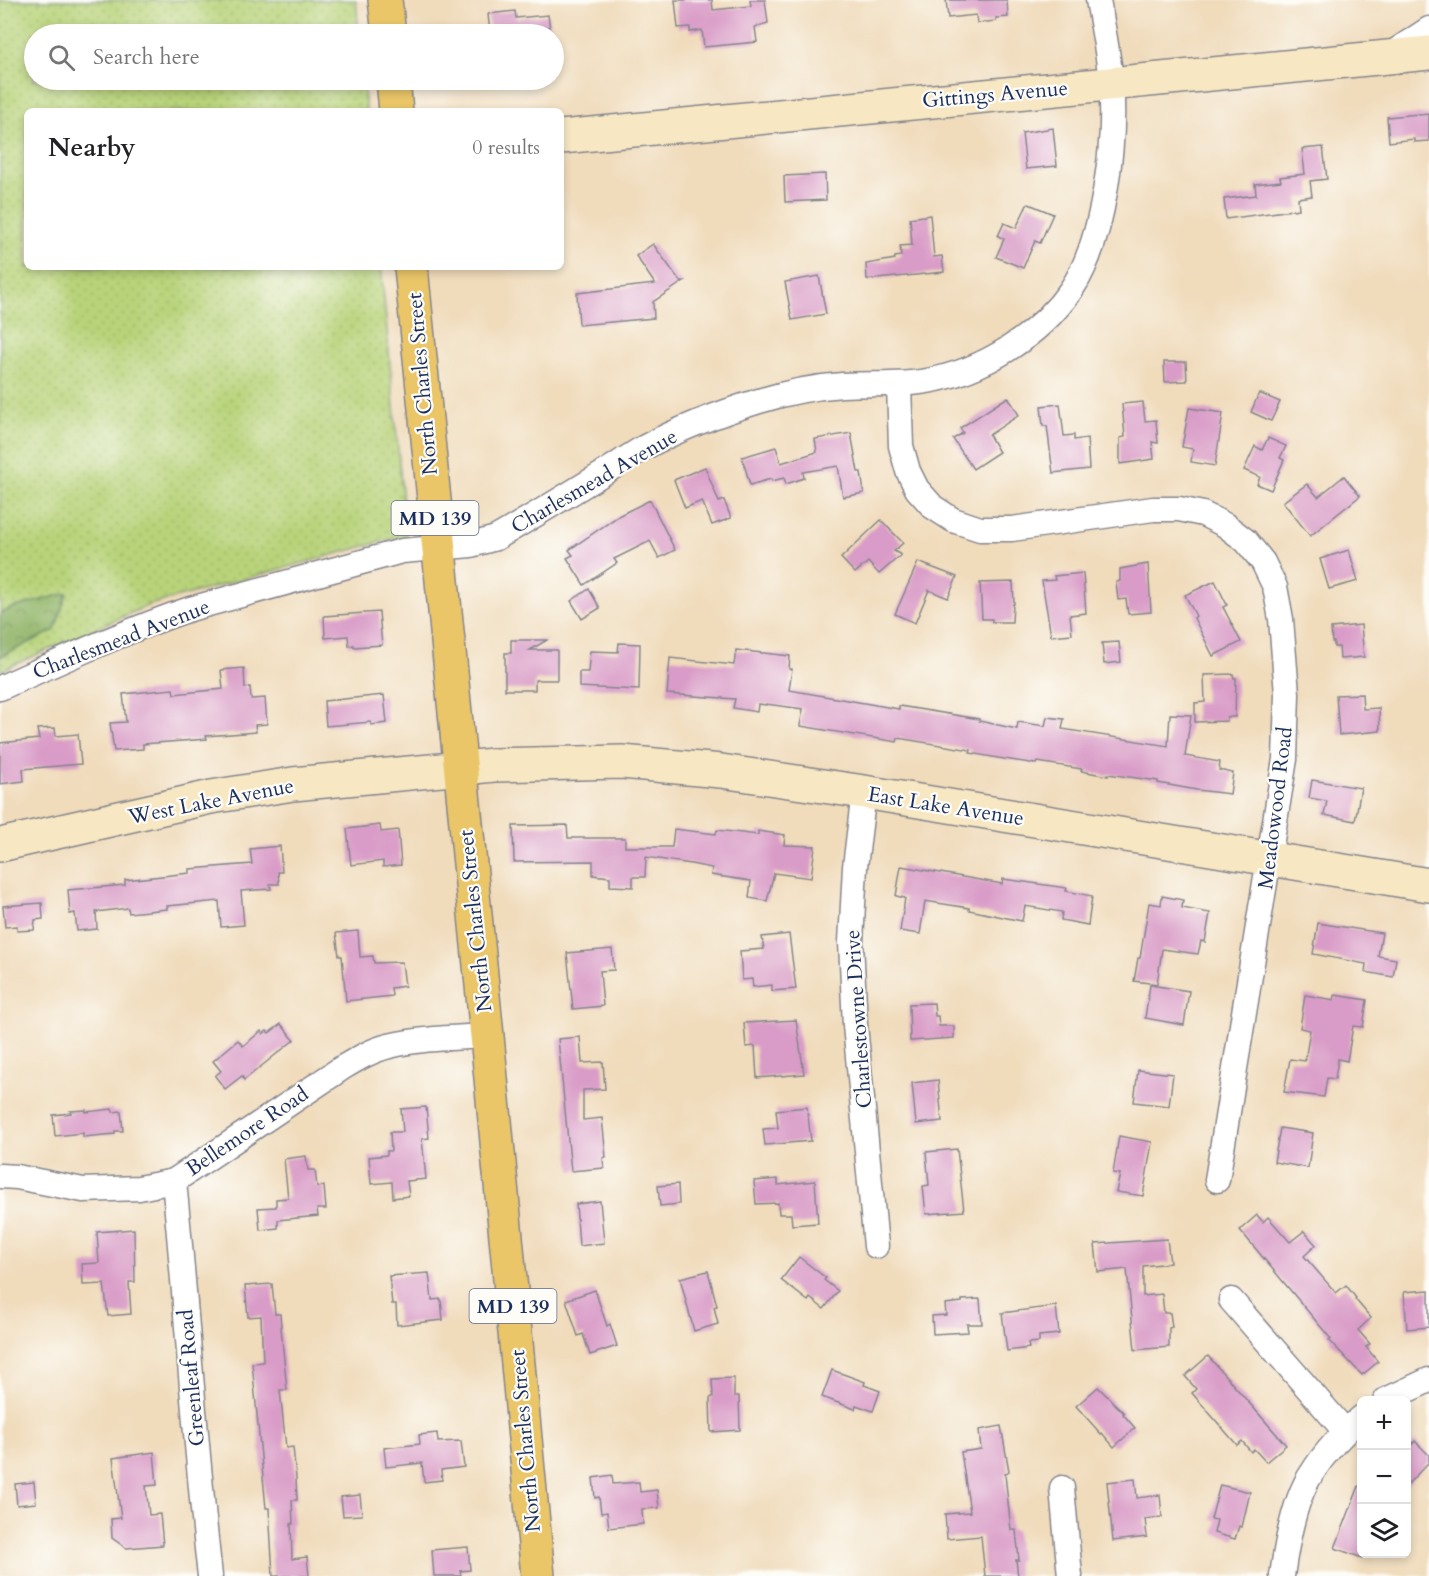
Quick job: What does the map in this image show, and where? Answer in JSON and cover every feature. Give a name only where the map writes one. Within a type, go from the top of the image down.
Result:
[{"type":"main road","points":[[385,0],[387,24]]},
{"type":"main road","points":[[394,90],[396,108]]},
{"type":"main road","name":"North Charles Street","points":[[411,270],[538,1576]]},
{"type":"street","name":"Charlesmead Avenue","points":[[0,688],[86,649],[190,609],[402,551],[471,545],[496,538],[644,448],[716,416],[761,400],[803,390],[842,385],[899,385],[928,381],[954,375],[1009,348],[1028,336],[1051,315],[1072,289],[1087,260],[1105,199],[1113,116],[1111,83],[1098,0]]},
{"type":"street","points":[[1387,57],[1429,29]]},
{"type":"street","name":"Gittings Avenue","points":[[564,137],[1429,53]]},
{"type":"street","name":"Meadowood Road","points":[[899,385],[901,446],[908,471],[917,489],[933,507],[953,520],[980,529],[1012,529],[1153,509],[1179,509],[1203,514],[1225,525],[1246,541],[1263,562],[1275,587],[1281,619],[1287,694],[1285,759],[1217,1180]]},
{"type":"street","name":"East Lake Avenue","points":[[460,768],[548,763],[633,763],[721,771],[864,792],[1429,885]]},
{"type":"street","name":"West Lake Avenue","points":[[0,845],[240,791],[460,768]]},
{"type":"street","name":"Charlestowne Drive","points":[[864,792],[855,867],[851,942],[855,1026],[876,1246]]},
{"type":"street","name":"Bellemore Road","points":[[0,1176],[18,1177],[83,1190],[139,1188],[174,1181],[366,1054],[405,1043],[487,1036]]},
{"type":"street","name":"Greenleaf Road","points":[[174,1181],[210,1576]]},
{"type":"street","points":[[1231,1300],[1353,1424],[1310,1474],[1286,1545],[1282,1576]]},
{"type":"street","points":[[1396,1396],[1429,1380]]},
{"type":"street","points":[[1062,1488],[1070,1576]]},
{"type":"green space","points":[[0,0],[356,0],[358,24],[24,24],[24,90],[364,90],[366,108],[24,108],[24,270],[381,270],[406,535],[149,605],[0,671]]},
{"type":"green space","points":[[67,593],[55,630],[0,657],[0,614],[12,608]]},
{"type":"building","points":[[675,0],[712,0],[713,10],[751,6],[750,0],[765,0],[768,23],[755,27],[757,42],[704,47],[702,30],[690,32],[690,27],[678,28]]},
{"type":"building","points":[[946,0],[1007,0],[1008,17],[977,23],[976,15],[948,18]]},
{"type":"building","points":[[515,11],[516,18],[548,15],[549,24],[489,24],[488,14]]},
{"type":"building","points":[[1429,114],[1429,141],[1414,142],[1414,139],[1389,142],[1387,117]]},
{"type":"building","points":[[1053,128],[1057,166],[1026,169],[1022,133]]},
{"type":"building","points":[[1323,147],[1327,179],[1310,181],[1312,196],[1298,198],[1299,209],[1226,219],[1224,199],[1256,195],[1255,184],[1281,181],[1280,177],[1305,174],[1302,149]]},
{"type":"building","points":[[825,174],[826,200],[785,202],[784,176]]},
{"type":"building","points":[[1029,204],[1053,214],[1040,243],[1035,241],[1023,268],[996,257],[1004,239],[998,236],[1004,223],[1016,228]]},
{"type":"building","points":[[930,215],[934,257],[942,256],[944,272],[867,280],[866,264],[895,259],[901,256],[900,246],[912,245],[910,218]]},
{"type":"building","points":[[653,244],[680,281],[684,281],[653,302],[654,318],[579,325],[577,293],[655,284],[636,256]]},
{"type":"building","points":[[819,276],[826,314],[792,320],[785,282]]},
{"type":"building","points":[[1164,362],[1186,362],[1187,381],[1165,382]]},
{"type":"building","points":[[1259,393],[1280,402],[1271,421],[1251,412]]},
{"type":"building","points":[[1008,397],[1019,415],[989,435],[999,452],[973,469],[953,439],[963,433],[960,428]]},
{"type":"building","points":[[1143,402],[1145,421],[1156,420],[1158,443],[1152,442],[1154,459],[1120,464],[1120,438],[1125,437],[1122,404]]},
{"type":"building","points":[[1060,404],[1064,436],[1074,435],[1074,440],[1087,438],[1089,469],[1053,473],[1047,426],[1043,426],[1041,406]]},
{"type":"building","points":[[1189,408],[1223,413],[1215,466],[1191,462],[1193,449],[1182,447]]},
{"type":"building","points":[[851,433],[864,493],[843,497],[838,466],[803,472],[804,478],[786,484],[784,478],[750,485],[742,457],[776,447],[781,463],[817,452],[815,439]]},
{"type":"building","points":[[1268,438],[1286,446],[1280,458],[1284,460],[1271,490],[1257,484],[1260,477],[1244,470],[1255,446],[1262,450]]},
{"type":"building","points":[[705,467],[719,502],[724,500],[731,518],[712,525],[702,501],[685,508],[674,480]]},
{"type":"building","points":[[1344,476],[1360,496],[1310,536],[1283,502],[1307,484],[1318,497]]},
{"type":"building","points":[[650,500],[675,550],[659,558],[650,541],[614,559],[617,563],[584,585],[567,558],[573,555],[569,550],[620,515]]},
{"type":"building","points":[[881,520],[903,543],[894,551],[901,555],[879,574],[868,562],[855,573],[841,558]]},
{"type":"building","points":[[1349,550],[1358,581],[1329,589],[1320,559]]},
{"type":"building","points":[[918,562],[957,577],[948,598],[929,590],[915,623],[895,614]]},
{"type":"building","points":[[1148,564],[1151,612],[1128,614],[1126,599],[1118,600],[1116,582],[1120,581],[1120,569]]},
{"type":"building","points":[[1083,573],[1086,613],[1070,615],[1072,634],[1051,636],[1042,581],[1055,580],[1054,576]]},
{"type":"building","points":[[1215,581],[1227,605],[1223,607],[1241,642],[1213,656],[1185,595]]},
{"type":"building","points":[[1013,582],[1012,622],[992,622],[992,619],[982,619],[980,583]]},
{"type":"building","points":[[589,589],[600,608],[582,619],[571,601]]},
{"type":"building","points":[[379,612],[382,645],[354,647],[354,645],[349,646],[348,636],[325,638],[324,616]]},
{"type":"building","points":[[1361,625],[1364,657],[1340,659],[1339,647],[1334,647],[1334,642],[1332,642],[1331,628]]},
{"type":"building","points":[[511,640],[547,640],[530,650],[557,650],[557,680],[535,680],[535,690],[505,690],[505,653],[511,653]]},
{"type":"building","points":[[1119,642],[1121,662],[1104,664],[1102,643]]},
{"type":"building","points":[[619,643],[640,644],[639,690],[579,687],[579,672],[588,672],[590,651],[618,652]]},
{"type":"building","points":[[736,650],[790,656],[789,669],[792,669],[789,690],[899,709],[899,706],[979,719],[979,721],[1017,729],[1018,722],[1045,726],[1047,717],[1064,719],[1062,729],[1168,746],[1170,714],[1191,715],[1185,756],[1220,762],[1219,770],[1233,773],[1230,794],[1158,783],[1158,781],[1108,774],[1108,776],[1038,762],[1037,764],[998,758],[970,753],[971,750],[898,738],[897,742],[800,726],[803,709],[758,704],[757,712],[733,708],[735,699],[667,694],[670,658],[734,665]]},
{"type":"building","points":[[244,668],[245,688],[250,687],[251,699],[265,698],[267,724],[255,725],[256,732],[143,744],[143,749],[114,751],[110,723],[126,722],[123,694],[173,689],[174,694],[223,689],[221,670]]},
{"type":"building","points":[[1233,674],[1236,678],[1235,717],[1227,717],[1227,721],[1195,722],[1195,703],[1205,702],[1204,675]]},
{"type":"building","points":[[1362,694],[1363,709],[1379,708],[1380,731],[1339,735],[1336,695]]},
{"type":"building","points":[[384,695],[387,723],[326,726],[324,701]]},
{"type":"building","points":[[55,728],[56,736],[78,734],[81,764],[23,769],[24,781],[0,784],[0,743],[39,739],[37,729]]},
{"type":"building","points":[[1312,780],[1361,788],[1355,821],[1324,815],[1327,801],[1309,798]]},
{"type":"building","points":[[380,825],[381,832],[398,830],[401,865],[383,867],[383,861],[351,865],[347,829]]},
{"type":"building","points":[[567,825],[568,838],[625,838],[625,847],[672,847],[674,829],[716,834],[717,830],[758,835],[758,831],[785,835],[784,845],[815,846],[811,878],[774,873],[767,901],[749,898],[751,881],[711,875],[712,868],[646,857],[645,877],[633,877],[633,887],[610,886],[610,877],[593,875],[593,861],[514,862],[513,826]]},
{"type":"building","points":[[280,846],[282,872],[278,872],[279,884],[270,884],[271,889],[241,891],[244,925],[221,927],[219,901],[167,906],[167,909],[129,913],[128,908],[96,912],[97,929],[77,931],[75,913],[70,914],[68,890],[125,885],[125,880],[190,873],[190,869],[252,864],[250,849]]},
{"type":"building","points":[[901,866],[1002,884],[1003,879],[1067,888],[1066,891],[1092,896],[1088,925],[1061,920],[1062,912],[1025,906],[1022,921],[969,910],[969,908],[925,901],[920,934],[900,931],[905,898],[896,896]]},
{"type":"building","points":[[1162,896],[1183,900],[1182,908],[1210,913],[1205,942],[1201,941],[1198,954],[1162,949],[1157,984],[1134,981],[1149,903],[1161,905]]},
{"type":"building","points":[[42,903],[43,919],[35,920],[34,930],[17,931],[17,926],[5,927],[3,906]]},
{"type":"building","points":[[1318,923],[1382,933],[1378,956],[1396,959],[1393,977],[1365,972],[1366,964],[1313,954]]},
{"type":"building","points":[[358,931],[360,957],[373,956],[374,963],[402,962],[405,986],[391,988],[392,996],[346,1001],[342,956],[339,956],[336,933]]},
{"type":"building","points":[[789,934],[796,989],[772,991],[772,985],[753,987],[752,979],[742,980],[740,951],[764,949],[762,937]]},
{"type":"building","points":[[612,949],[614,970],[600,971],[603,1006],[573,1009],[567,953]]},
{"type":"building","points":[[1150,985],[1189,991],[1184,1025],[1145,1018]]},
{"type":"building","points":[[1305,995],[1334,1000],[1335,995],[1367,1000],[1363,1027],[1353,1026],[1347,1061],[1338,1059],[1335,1079],[1327,1078],[1324,1097],[1284,1092],[1290,1059],[1305,1061],[1310,1030],[1300,1028]]},
{"type":"building","points":[[934,1003],[939,1026],[954,1026],[954,1038],[910,1041],[909,1004]]},
{"type":"building","points":[[796,1020],[804,1074],[757,1078],[755,1046],[746,1047],[744,1023]]},
{"type":"building","points":[[281,1024],[294,1040],[244,1080],[242,1076],[225,1089],[215,1076],[221,1071],[213,1061],[238,1040],[243,1046],[261,1031],[263,1034],[267,1031],[269,1033]]},
{"type":"building","points":[[580,1037],[582,1063],[603,1062],[605,1089],[583,1090],[583,1120],[602,1118],[606,1157],[603,1158],[604,1168],[571,1171],[558,1039]]},
{"type":"building","points":[[1138,1070],[1173,1074],[1169,1106],[1134,1102]]},
{"type":"building","points":[[938,1080],[942,1121],[916,1124],[912,1083]]},
{"type":"building","points":[[426,1107],[429,1138],[422,1139],[426,1179],[407,1181],[409,1196],[393,1198],[392,1182],[371,1184],[369,1157],[387,1155],[387,1151],[391,1151],[390,1132],[403,1132],[401,1109]]},
{"type":"building","points":[[807,1107],[811,1141],[765,1145],[763,1129],[778,1128],[776,1110]]},
{"type":"building","points":[[112,1109],[113,1112],[121,1111],[123,1131],[83,1137],[83,1133],[55,1136],[53,1115],[71,1113],[70,1111]]},
{"type":"building","points":[[1280,1128],[1313,1133],[1308,1168],[1274,1162]]},
{"type":"building","points":[[1119,1136],[1152,1142],[1143,1196],[1116,1192],[1120,1174],[1113,1173]]},
{"type":"building","points":[[957,1149],[964,1211],[926,1214],[923,1186],[929,1185],[926,1152]]},
{"type":"building","points":[[306,1156],[308,1170],[315,1170],[317,1187],[324,1186],[326,1209],[317,1209],[318,1216],[278,1220],[278,1228],[260,1230],[258,1208],[276,1207],[276,1199],[288,1198],[284,1159]]},
{"type":"building","points":[[778,1179],[778,1185],[815,1181],[818,1223],[792,1225],[791,1214],[779,1214],[778,1203],[756,1204],[754,1181]]},
{"type":"building","points":[[678,1184],[679,1204],[660,1206],[658,1186]]},
{"type":"building","points":[[600,1201],[604,1243],[579,1246],[576,1204]]},
{"type":"building","points":[[1257,1215],[1263,1222],[1268,1217],[1290,1242],[1304,1231],[1316,1245],[1304,1256],[1336,1293],[1346,1285],[1371,1318],[1358,1330],[1370,1344],[1366,1347],[1378,1362],[1362,1375],[1329,1340],[1331,1339],[1240,1230]]},
{"type":"building","points":[[134,1229],[135,1282],[129,1282],[131,1314],[108,1316],[104,1284],[83,1285],[82,1264],[99,1263],[97,1232]]},
{"type":"building","points":[[1167,1239],[1170,1263],[1143,1266],[1143,1296],[1162,1294],[1164,1313],[1170,1313],[1172,1327],[1169,1328],[1169,1347],[1135,1350],[1127,1269],[1098,1272],[1095,1244]]},
{"type":"building","points":[[799,1257],[826,1278],[824,1280],[838,1291],[824,1309],[810,1298],[808,1301],[781,1280]]},
{"type":"building","points":[[708,1271],[717,1306],[714,1307],[718,1324],[694,1331],[680,1278]]},
{"type":"building","points":[[429,1273],[432,1300],[441,1299],[443,1320],[397,1325],[396,1304],[392,1304],[389,1276]]},
{"type":"building","points":[[272,1284],[275,1314],[280,1314],[287,1390],[280,1390],[286,1448],[293,1447],[296,1478],[297,1500],[292,1500],[292,1559],[307,1557],[309,1576],[273,1576],[269,1508],[266,1508],[252,1363],[263,1362],[261,1316],[248,1317],[245,1286]]},
{"type":"building","points":[[595,1290],[607,1326],[610,1324],[617,1346],[590,1355],[583,1334],[578,1336],[566,1300]]},
{"type":"building","points":[[1429,1290],[1429,1327],[1407,1329],[1404,1292]]},
{"type":"building","points":[[980,1299],[982,1324],[967,1324],[968,1332],[933,1334],[932,1316],[946,1315],[945,1304]]},
{"type":"building","points":[[1056,1306],[1059,1334],[1039,1336],[1039,1342],[1028,1343],[1029,1348],[1007,1351],[1002,1313]]},
{"type":"building","points":[[1208,1356],[1286,1445],[1266,1462],[1254,1449],[1251,1452],[1242,1441],[1237,1445],[1192,1393],[1196,1389],[1185,1376]]},
{"type":"building","points":[[832,1370],[865,1382],[864,1385],[880,1391],[873,1411],[856,1405],[855,1409],[822,1397]]},
{"type":"building","points":[[734,1378],[734,1396],[739,1396],[740,1430],[711,1432],[712,1379]]},
{"type":"building","points":[[1098,1387],[1124,1413],[1135,1428],[1114,1447],[1076,1406]]},
{"type":"building","points":[[1001,1426],[1009,1471],[1005,1474],[1011,1530],[1016,1530],[1018,1576],[985,1576],[981,1536],[947,1539],[945,1514],[970,1512],[961,1452],[981,1449],[979,1430]]},
{"type":"building","points":[[437,1433],[438,1442],[461,1441],[464,1467],[441,1470],[442,1480],[424,1482],[422,1463],[386,1467],[384,1448],[420,1444],[419,1435]]},
{"type":"building","points":[[1415,1441],[1429,1455],[1429,1462],[1411,1481],[1411,1450],[1411,1446]]},
{"type":"building","points":[[154,1452],[157,1485],[146,1486],[149,1515],[160,1514],[163,1545],[126,1548],[112,1538],[111,1519],[121,1518],[113,1458]]},
{"type":"building","points":[[612,1475],[613,1484],[639,1482],[640,1492],[657,1490],[659,1508],[642,1509],[643,1524],[609,1528],[607,1512],[601,1513],[599,1497],[595,1498],[593,1478]]},
{"type":"building","points":[[1135,1479],[1137,1498],[1160,1495],[1162,1517],[1145,1519],[1147,1537],[1113,1541],[1107,1482]]},
{"type":"building","points":[[34,1482],[36,1503],[17,1505],[15,1484]]},
{"type":"building","points":[[1220,1485],[1250,1492],[1242,1527],[1239,1526],[1235,1539],[1214,1533],[1217,1520],[1211,1519]]},
{"type":"building","points":[[1357,1491],[1357,1556],[1335,1548]]},
{"type":"building","points":[[360,1495],[362,1515],[343,1516],[341,1497]]},
{"type":"building","points":[[468,1547],[470,1570],[460,1571],[461,1576],[434,1576],[432,1550]]}]
